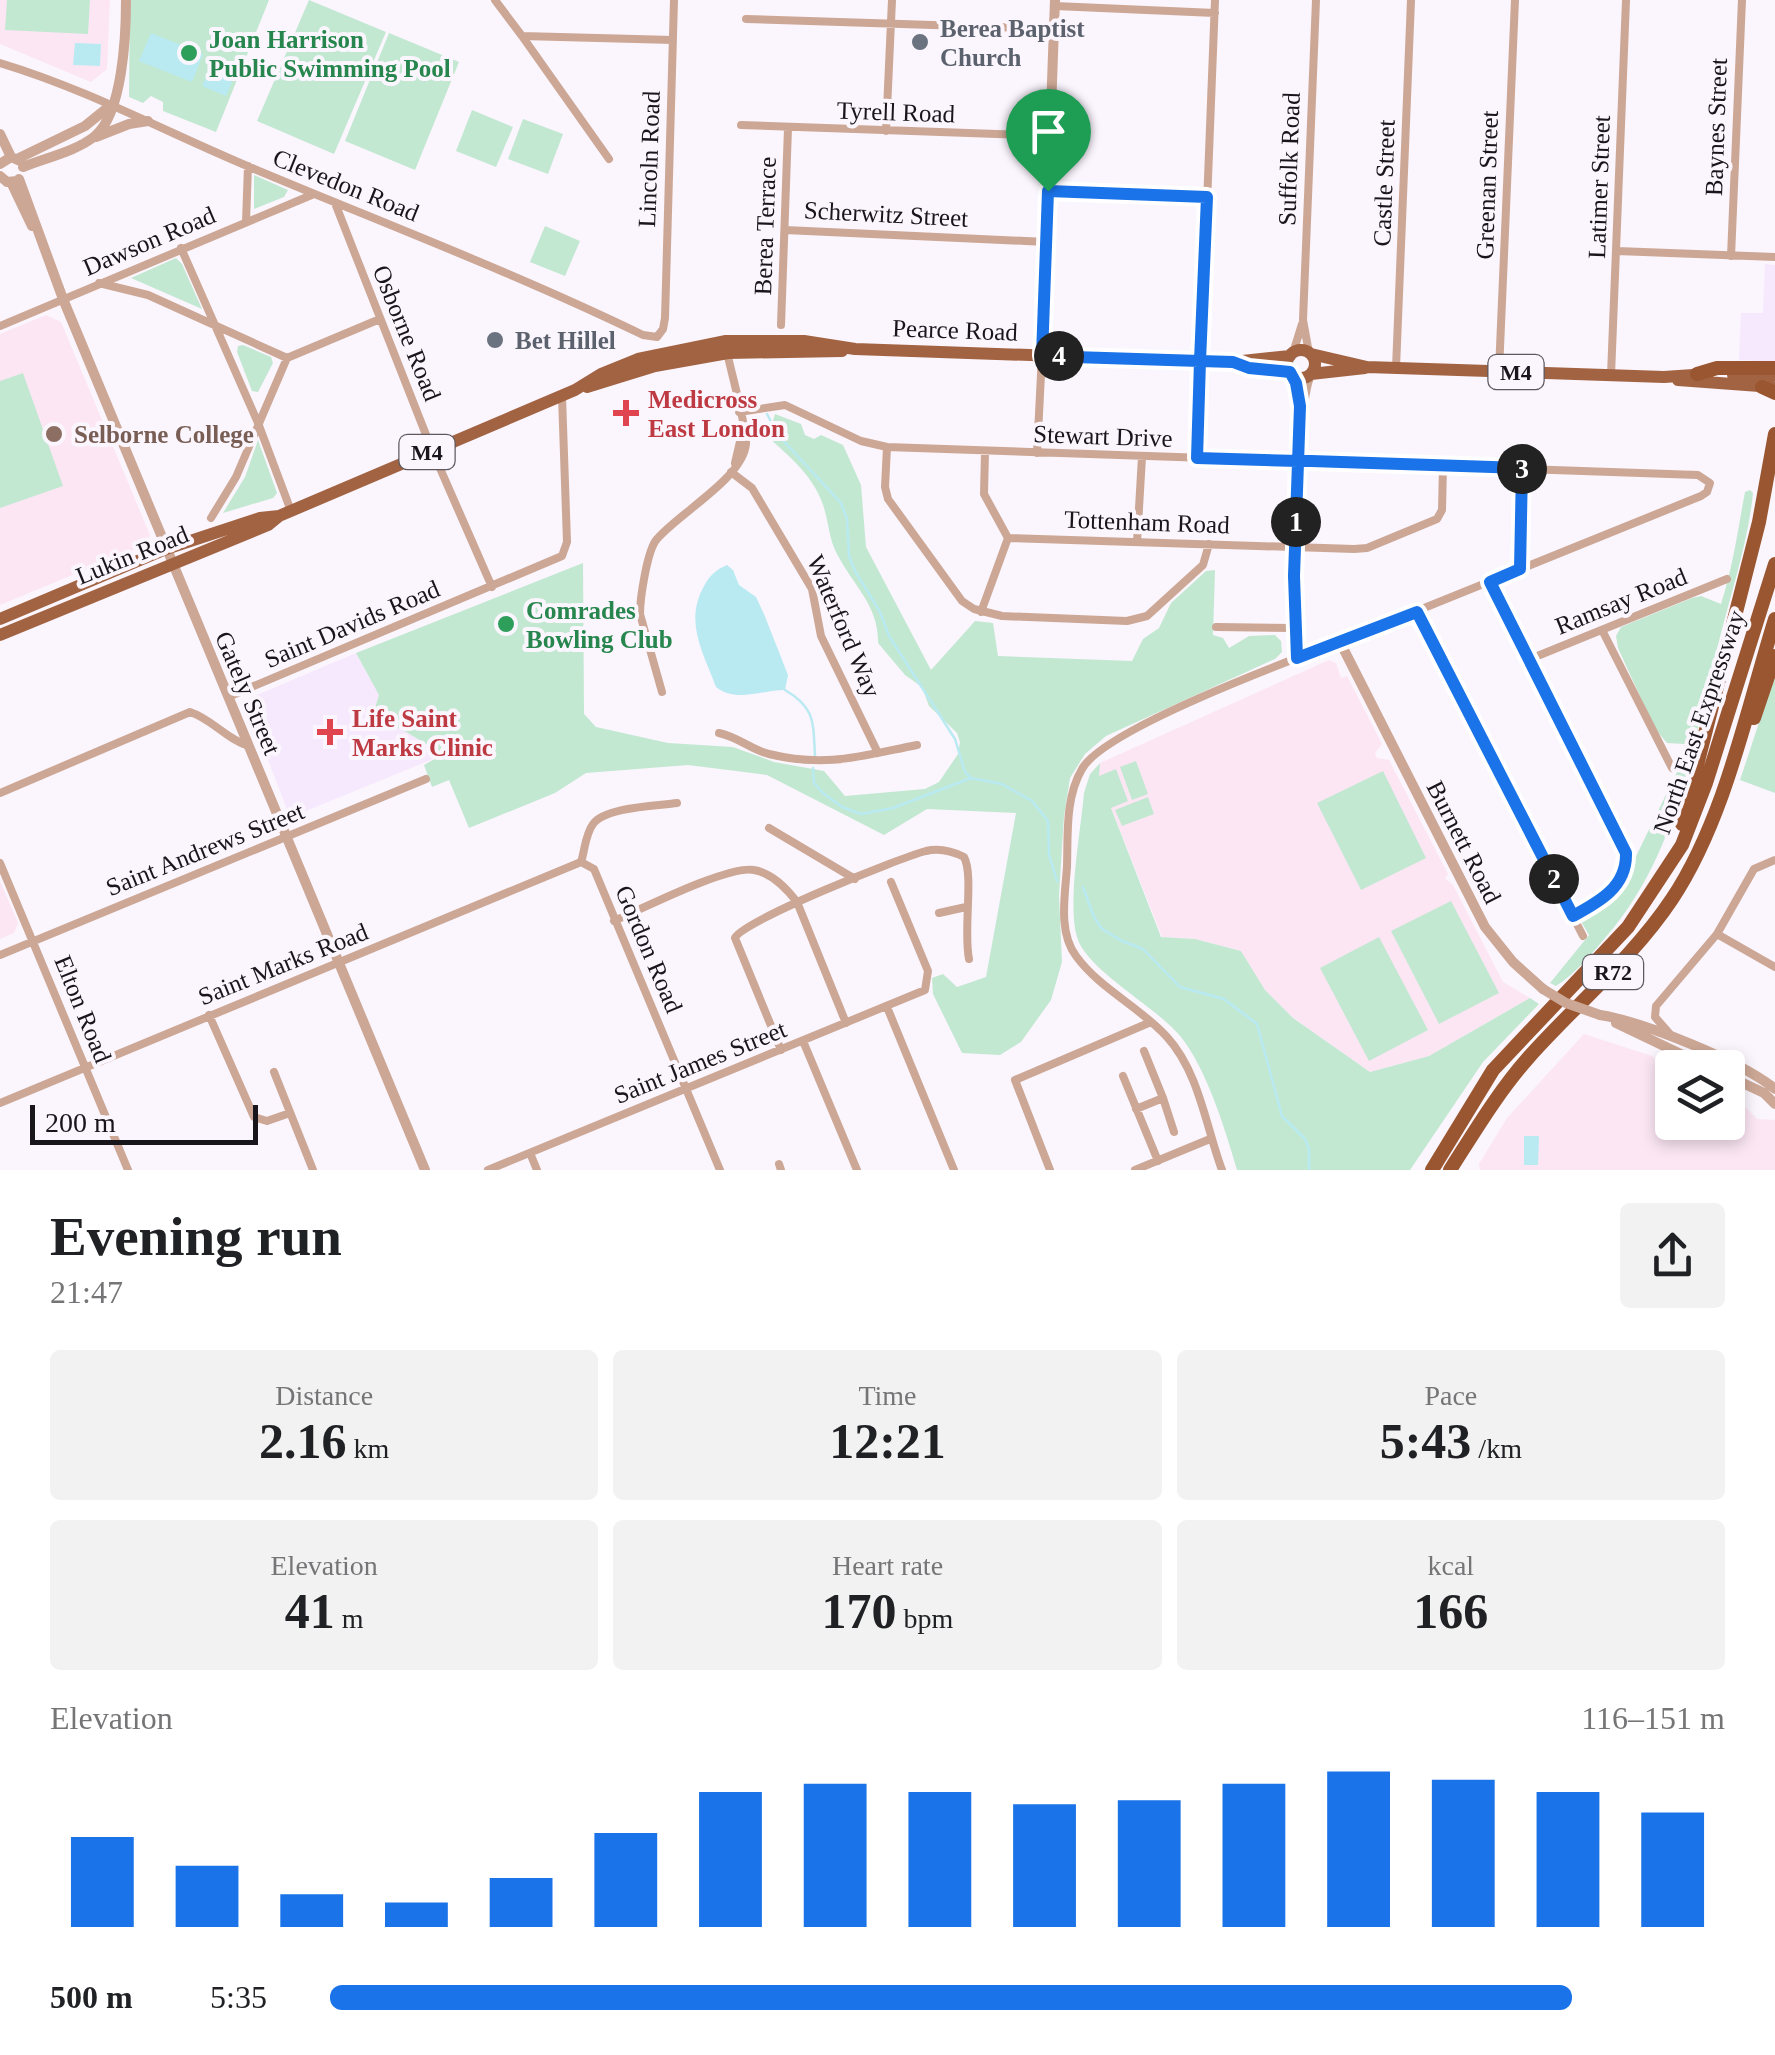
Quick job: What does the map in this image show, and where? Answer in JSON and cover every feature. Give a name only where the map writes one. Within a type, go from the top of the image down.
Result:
[{"type":"highway","points":[[1698,374],[1717,368],[1775,372]]},
{"type":"highway","points":[[1671,863],[1755,539],[1775,434]]},
{"type":"highway","name":"North East Expressway","points":[[1432,1170],[1494,1070],[1628,927],[1671,863],[1699,804],[1775,564]]},
{"type":"highway","name":"North East Expressway","points":[[1450,1170],[1528,1058],[1599,986],[1663,912],[1692,865],[1726,776],[1775,619]]},
{"type":"highway","points":[[1726,776],[1738,763],[1775,656]]},
{"type":"main road","name":"Pearce Road","points":[[690,352],[727,347],[830,353],[856,349],[1233,362],[1310,353],[1368,367]]},
{"type":"main road","name":"Lukin Road","points":[[0,619],[260,518],[285,514],[568,393],[690,352]]},
{"type":"main road","points":[[1310,353],[1315,364],[1310,375]]},
{"type":"main road","points":[[1291,374],[1287,366],[1292,354]]},
{"type":"main road","name":"Pearce Road","points":[[1233,362],[1300,378],[1368,367],[1664,378],[1698,374]]},
{"type":"main road","name":"Pearce Road","points":[[1664,378],[1771,389]]},
{"type":"main road","name":"Lukin Road","points":[[0,635],[169,556]]},
{"type":"street","points":[[92,139],[122,73],[126,0]]},
{"type":"street","points":[[494,0],[609,159]]},
{"type":"street","name":"Lincoln Road","points":[[665,318],[674,0]]},
{"type":"street","points":[[886,132],[892,0]]},
{"type":"street","points":[[1197,458],[1215,0]]},
{"type":"street","name":"Suffolk Road","points":[[1310,353],[1303,320],[1316,0]]},
{"type":"street","name":"Castle Street","points":[[1396,368],[1411,0]]},
{"type":"street","name":"Greenan Street","points":[[1499,371],[1515,0]]},
{"type":"street","name":"Latimer Street","points":[[1611,376],[1626,0]]},
{"type":"street","name":"Baynes Street","points":[[1731,256],[1742,0]]},
{"type":"street","points":[[1037,454],[1055,3],[1214,13]]},
{"type":"street","points":[[746,19],[1053,29]]},
{"type":"street","points":[[522,36],[672,40]]},
{"type":"street","name":"Clevedon Road","points":[[0,63],[480,260],[644,335],[661,334],[665,318]]},
{"type":"street","points":[[9,171],[107,110]]},
{"type":"street","points":[[9,171],[128,124],[148,121]]},
{"type":"street","name":"Tyrell Road","points":[[741,126],[1050,136]]},
{"type":"street","name":"Berea Terrace","points":[[780,325],[788,128]]},
{"type":"street","name":"Gately Street","points":[[0,134],[9,171],[36,222],[36,231],[169,556],[425,1170]]},
{"type":"street","points":[[246,222],[248,166]]},
{"type":"street","points":[[1048,191],[1207,197]]},
{"type":"street","name":"Dawson Road","points":[[0,326],[314,194]]},
{"type":"street","name":"Osborne Road","points":[[334,202],[432,450],[492,588]]},
{"type":"street","name":"Scherwitz Street","points":[[784,230],[1046,242]]},
{"type":"street","points":[[182,248],[258,423],[285,514]]},
{"type":"street","points":[[1617,251],[1775,258]]},
{"type":"street","points":[[100,283],[148,294],[287,358]]},
{"type":"street","points":[[211,518],[236,477],[287,358],[380,319]]},
{"type":"street","name":"Suffolk Road","points":[[1292,354],[1303,320]]},
{"type":"street","points":[[662,692],[640,612],[653,544],[732,471],[746,447],[727,347]]},
{"type":"street","points":[[1291,374],[1300,406]]},
{"type":"street","points":[[1297,658],[1294,628],[1300,406],[1310,375]]},
{"type":"street","name":"Saint Davids Road","points":[[228,697],[554,561],[565,551],[568,393]]},
{"type":"street","name":"Stewart Drive","points":[[740,412],[785,405],[861,441],[887,447],[1522,468],[1707,479],[1710,487],[1701,496],[1520,569]]},
{"type":"street","points":[[887,447],[888,499],[962,601],[981,612],[1002,616],[1143,618],[1203,565],[1209,544]]},
{"type":"street","points":[[981,612],[1008,538],[984,494],[985,452]]},
{"type":"street","points":[[1138,542],[1142,457]]},
{"type":"street","name":"Tottenham Road","points":[[1008,538],[1367,548],[1436,519],[1442,510],[1443,466]]},
{"type":"street","points":[[1222,1170],[1186,1062],[1167,1037],[1095,976],[1070,946],[1064,919],[1070,809],[1076,782],[1089,758],[1123,736],[1208,694],[1520,569],[1522,468]]},
{"type":"street","name":"Waterford Way","points":[[732,471],[752,488],[812,589],[822,636],[878,752]]},
{"type":"street","name":"Ramsay Road","points":[[1530,659],[1727,579]]},
{"type":"street","points":[[1490,582],[1626,853],[1621,876],[1608,896],[1573,916]]},
{"type":"street","points":[[1711,586],[1717,598]]},
{"type":"street","points":[[1417,612],[1583,936]]},
{"type":"street","points":[[1216,627],[1294,628]]},
{"type":"street","points":[[1602,630],[1672,768]]},
{"type":"street","name":"Burnett Road","points":[[1340,642],[1485,927],[1512,962],[1543,989],[1566,1003],[1600,1015]]},
{"type":"street","points":[[0,793],[190,712],[235,742],[249,746]]},
{"type":"street","points":[[719,734],[737,738],[766,753],[818,763],[917,746]]},
{"type":"street","points":[[1665,753],[1678,747]]},
{"type":"street","name":"Saint Andrews Street","points":[[0,955],[426,779]]},
{"type":"street","points":[[582,862],[590,828],[599,818],[612,812],[677,803]]},
{"type":"street","points":[[769,828],[855,879]]},
{"type":"street","points":[[781,1050],[735,938],[742,928],[922,852],[956,853],[964,856],[969,871],[966,907],[970,959]]},
{"type":"street","points":[[1671,1043],[1654,1010],[1717,934],[1754,868],[1775,860]]},
{"type":"street","name":"Gordon Road","points":[[582,862],[594,869],[720,1170]]},
{"type":"street","name":"Saint Marks Road","points":[[0,1104],[582,862]]},
{"type":"street","name":"Elton Road","points":[[0,863],[128,1170]]},
{"type":"street","points":[[614,920],[722,876],[748,869],[760,872],[777,881],[797,902],[846,1023]]},
{"type":"street","name":"Saint James Street","points":[[488,1170],[925,990],[928,971],[890,882]]},
{"type":"street","points":[[939,913],[966,907]]},
{"type":"street","points":[[1717,934],[1775,967]]},
{"type":"street","points":[[887,1007],[954,1170]]},
{"type":"street","points":[[1600,1015],[1762,1078],[1775,1089]]},
{"type":"street","points":[[1600,1015],[1651,1029],[1682,1050]]},
{"type":"street","points":[[210,1016],[254,1117],[260,1122],[290,1113]]},
{"type":"street","points":[[1050,1170],[1014,1084],[1018,1078],[1151,1022]]},
{"type":"street","points":[[803,1042],[857,1170]]},
{"type":"street","points":[[1144,1051],[1174,1132]]},
{"type":"street","points":[[274,1072],[313,1170]]},
{"type":"street","points":[[1123,1076],[1158,1160]]},
{"type":"street","points":[[1745,1084],[1764,1093],[1775,1104]]},
{"type":"street","points":[[1136,1109],[1163,1098]]},
{"type":"street","points":[[1135,1170],[1210,1139]]},
{"type":"street","points":[[530,1153],[537,1170]]},
{"type":"shaded area","points":[[0,0],[110,0],[107,69],[91,82],[0,44]]},
{"type":"shaded area","points":[[1765,264],[1775,265],[1775,362],[1739,360],[1741,313],[1763,313]]},
{"type":"shaded area","name":"Selborne College","points":[[46,315],[61,322],[150,535],[145,545],[0,605],[0,334]]},
{"type":"shaded area","name":"Life Saint Marks Clinic","points":[[356,653],[379,695],[371,720],[401,729],[441,752],[438,757],[296,815],[288,812],[245,700]]},
{"type":"shaded area","points":[[1329,660],[1336,663],[1341,678],[1347,676],[1382,744],[1375,753],[1377,758],[1389,760],[1448,874],[1445,878],[1453,885],[1503,982],[1530,998],[1429,1056],[1370,1072],[1293,1018],[1265,990],[1241,951],[1195,939],[1162,937],[1097,772],[1100,763]]},
{"type":"shaded area","points":[[0,881],[18,923],[14,933],[0,939]]},
{"type":"shaded area","points":[[1584,1034],[1655,1059],[1655,1140],[1745,1140],[1745,1107],[1757,1119],[1775,1120],[1775,1170],[1480,1170],[1479,1164],[1507,1118]]},
{"type":"green space","points":[[7,0],[90,0],[88,34],[5,30]]},
{"type":"green space","name":"Joan Harrison Public Swimming Pool","points":[[130,0],[269,0],[216,132],[163,111],[163,102],[151,96],[143,103],[129,97]]},
{"type":"green space","points":[[309,0],[386,32],[334,154],[257,121]]},
{"type":"green space","points":[[389,33],[459,62],[415,170],[345,141]]},
{"type":"green space","points":[[472,110],[513,127],[496,167],[456,151]]},
{"type":"green space","points":[[523,119],[563,134],[548,174],[508,159]]},
{"type":"green space","points":[[254,175],[288,190],[284,197],[254,209]]},
{"type":"green space","points":[[545,226],[580,241],[565,276],[530,262]]},
{"type":"green space","points":[[176,258],[182,264],[202,309],[131,278]]},
{"type":"green space","points":[[238,346],[271,357],[273,363],[258,392],[252,391],[237,352]]},
{"type":"green space","points":[[23,373],[63,486],[0,508],[0,381]]},
{"type":"green space","points":[[775,414],[801,424],[805,435],[814,439],[821,435],[843,445],[861,485],[866,547],[931,670],[975,621],[993,623],[998,656],[1132,661],[1143,639],[1159,628],[1171,603],[1206,571],[1215,570],[1213,635],[1223,638],[1229,648],[1249,636],[1275,635],[1281,641],[1282,652],[1275,659],[1106,736],[1085,754],[1070,778],[1064,816],[1059,896],[1062,962],[1051,1000],[1021,1042],[1000,1055],[962,1053],[933,994],[932,978],[943,974],[957,987],[986,977],[1016,813],[927,809],[884,835],[767,775],[688,765],[586,773],[555,793],[469,828],[449,780],[432,787],[424,765],[440,752],[401,729],[371,720],[379,695],[356,653],[583,563],[584,714],[596,727],[668,743],[733,747],[774,762],[824,771],[845,796],[925,789],[939,782],[958,754],[957,733],[929,706],[922,687],[905,675],[878,643],[874,618],[864,596],[834,548],[818,492],[799,466],[768,437]]},
{"type":"green space","points":[[258,440],[277,493],[273,498],[223,513],[245,477]]},
{"type":"green space","points":[[1750,490],[1751,512],[1743,552],[1689,764],[1665,837],[1629,906],[1588,958],[1556,986],[1550,983],[1589,935],[1583,917],[1617,892],[1625,879],[1677,772],[1685,744],[1667,743],[1655,729],[1616,636],[1621,627],[1692,598],[1701,596],[1721,604],[1745,492]]},
{"type":"green space","points":[[1775,674],[1775,793],[1740,780]]},
{"type":"green space","points":[[1136,761],[1148,794],[1132,800],[1120,767]]},
{"type":"green space","points":[[1100,763],[1099,776],[1116,769],[1128,801],[1111,808],[1161,937],[1195,939],[1241,951],[1265,990],[1293,1018],[1370,1072],[1429,1056],[1530,998],[1539,1004],[1483,1062],[1410,1170],[1237,1170],[1214,1100],[1181,1037],[1094,962],[1077,937],[1074,886],[1084,793],[1090,774]]},
{"type":"green space","points":[[1383,771],[1426,858],[1361,890],[1317,803]]},
{"type":"green space","points":[[1148,797],[1154,814],[1122,826],[1115,810]]},
{"type":"green space","points":[[1451,901],[1499,993],[1439,1024],[1391,931]]},
{"type":"green space","points":[[1379,937],[1428,1030],[1369,1061],[1320,968]]},
{"type":"water","points":[[151,33],[203,54],[192,82],[139,61]]},
{"type":"water","points":[[75,43],[101,44],[100,66],[73,65]]},
{"type":"water","points":[[211,65],[235,75],[226,96],[202,86]]},
{"type":"water","points":[[727,565],[739,585],[756,597],[764,614],[788,675],[785,690],[740,695],[716,687],[701,649],[696,612],[706,582]]},
{"type":"water","points":[[1524,1136],[1539,1136],[1538,1165],[1524,1165]]},
{"type":"waterway","points":[[767,414],[778,435],[841,503],[855,571],[880,612],[889,636],[955,739],[965,772],[971,778]]},
{"type":"waterway","points":[[785,690],[808,710],[815,756]]},
{"type":"waterway","points":[[813,768],[814,783],[823,793],[842,807],[861,814],[893,808],[971,778],[1002,784],[1032,801],[1048,821],[1049,855],[1057,881]]},
{"type":"waterway","points":[[1083,887],[1102,929],[1143,949],[1180,987],[1224,999],[1257,1024],[1282,1116],[1305,1139],[1309,1170]]},
{"type":"place","name":"Berea Baptist Church","points":[[920,42]]},
{"type":"place","name":"Joan Harrison Public Swimming Pool","points":[[189,53]]},
{"type":"place","name":"Bet Hillel","points":[[495,340]]},
{"type":"place","name":"Medicross East London","points":[[626,413]]},
{"type":"place","name":"Selborne College","points":[[54,434]]},
{"type":"place","name":"Comrades Bowling Club","points":[[506,624]]},
{"type":"place","name":"Life Saint Marks Clinic","points":[[330,732]]},
{"type":"route","points":[[1048,191],[1042,356],[1200,361],[1197,458],[1298,461],[1311,461],[1522,468],[1520,569],[1490,582],[1626,853],[1621,876],[1608,896],[1573,916],[1417,612],[1297,658],[1294,576],[1298,461],[1300,406],[1296,383],[1290,372],[1274,368],[1200,361],[1207,197],[1048,191]]}]
